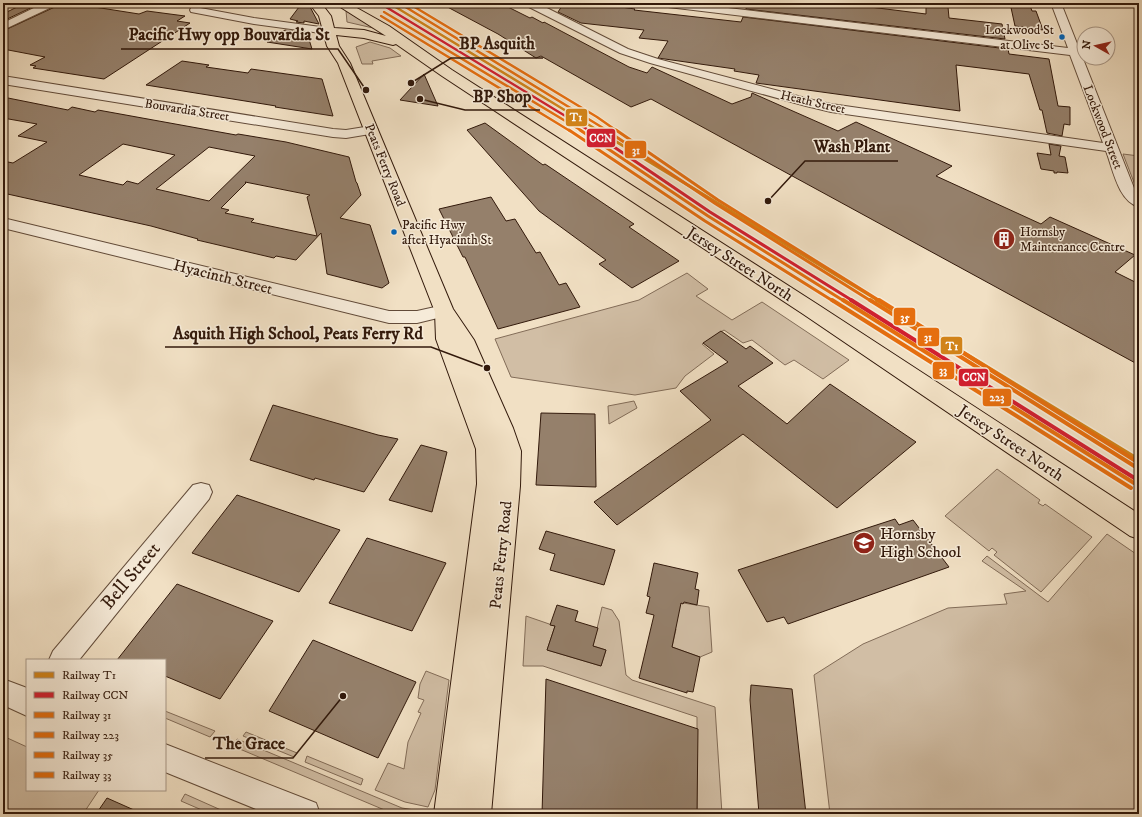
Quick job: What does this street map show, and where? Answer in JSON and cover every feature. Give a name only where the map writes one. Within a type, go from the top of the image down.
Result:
[{"type":"main road","points":[[315,3],[333,26],[402,42]]},
{"type":"main road","points":[[329,3],[333,26]]},
{"type":"main road","name":"Jersey Street North","points":[[340,3],[385,29],[402,42],[1139,528]]},
{"type":"main road","points":[[333,26],[353,26],[371,29],[402,42]]},
{"type":"main road","name":"Peats Ferry Road","points":[[333,26],[334,46],[346,51],[371,130],[444,311],[464,340],[502,428],[509,451],[508,486],[475,814]]},
{"type":"main road","points":[[346,51],[363,38],[384,38]]},
{"type":"main road","name":"Peats Ferry Road","points":[[444,311],[446,339],[486,440],[490,463],[486,510],[450,814]]},
{"type":"street","points":[[3,27],[52,3]]},
{"type":"street","name":"Heath Street","points":[[529,3],[624,51],[654,61],[810,104],[1111,148]]},
{"type":"street","points":[[660,3],[1074,52]]},
{"type":"street","name":"Lockwood Street","points":[[1056,3],[1127,188],[1132,196],[1139,202]]},
{"type":"street","points":[[196,10],[254,21],[333,26]]},
{"type":"street","name":"Bouvardia Street","points":[[3,80],[333,133],[346,134],[371,130]]},
{"type":"street","name":"Hyacinth Street","points":[[3,223],[389,317],[416,317],[444,311]]},
{"type":"street","name":"Bell Street","points":[[63,659],[201,492]]},
{"type":"street","points":[[3,692],[26,702]]},
{"type":"street","points":[[166,758],[305,814]]},
{"type":"shaded area","points":[[346,11],[373,27],[373,28],[347,22]]},
{"type":"shaded area","points":[[370,42],[390,48],[401,56],[372,61],[373,64],[362,64],[356,47]]},
{"type":"shaded area","points":[[1123,154],[1139,156],[1139,192],[1137,190]]},
{"type":"shaded area","points":[[687,273],[708,289],[696,296],[732,320],[762,302],[849,360],[823,379],[794,360],[785,365],[752,340],[743,343],[724,330],[702,344],[714,354],[685,376],[676,388],[635,395],[511,377],[495,339],[639,300]]},
{"type":"shaded area","points":[[634,401],[637,408],[609,424],[608,406]]},
{"type":"shaded area","points":[[997,469],[1040,500],[1038,503],[1043,506],[1045,504],[1092,537],[1041,592],[994,555],[997,552],[992,548],[989,551],[945,516]]},
{"type":"shaded area","points":[[1107,534],[1139,556],[1139,814],[830,814],[814,675],[863,644],[948,608],[1007,604],[1004,594],[1026,591],[982,561],[987,556],[1048,602]]},
{"type":"shaded area","points":[[670,601],[709,607],[712,652],[700,657],[672,647],[676,629],[668,627]]},
{"type":"shaded area","points":[[602,607],[612,610],[619,621],[626,675],[632,680],[715,707],[722,814],[697,814],[697,717],[543,666],[523,666],[526,616],[555,626],[547,650],[601,666],[606,650],[593,646]]},
{"type":"shaded area","points":[[426,671],[449,680],[435,790],[428,807],[405,802],[375,790],[388,763],[404,769],[408,742],[421,713],[418,712],[424,700],[418,698],[420,684]]},
{"type":"shaded area","points":[[166,711],[215,731],[210,737],[166,718]]},
{"type":"shaded area","points":[[246,732],[297,753],[294,757],[243,736]]},
{"type":"shaded area","points":[[3,736],[26,747],[26,791],[98,791],[83,814],[3,814]]},
{"type":"shaded area","points":[[237,739],[402,808],[427,812],[427,814],[394,814],[235,747]]},
{"type":"shaded area","points":[[307,756],[363,779],[361,785],[305,762]]},
{"type":"shaded area","points":[[185,794],[230,814],[211,814],[181,801]]},
{"type":"building","points":[[25,3],[41,3],[3,21],[3,14]]},
{"type":"building","points":[[58,3],[69,3],[139,14],[147,11],[185,16],[177,21],[190,23],[104,79],[33,68],[36,66],[30,65],[45,57],[3,49],[3,31],[57,6]]},
{"type":"building","points":[[302,3],[308,3],[319,24],[304,21],[304,23],[296,22],[298,21],[290,19]]},
{"type":"building","name":"Hornsby Maintenance Centre","points":[[440,3],[500,3],[530,18],[532,17],[543,23],[544,22],[629,67],[647,73],[652,67],[732,104],[751,97],[752,93],[838,131],[856,122],[952,166],[936,176],[1041,224],[1050,217],[1135,255],[1115,272],[1139,284],[1139,365],[651,99],[631,107],[541,56],[536,58],[498,34]]},
{"type":"building","points":[[564,3],[591,6],[593,3],[635,9],[634,10],[741,22],[743,17],[1008,49],[1009,54],[1049,59],[1058,106],[1070,107],[1070,125],[1064,124],[1062,136],[1047,133],[1042,110],[1040,110],[1029,74],[956,65],[960,111],[756,83],[759,75],[734,71],[735,69],[658,58],[668,41],[639,38],[644,30],[581,23],[558,12]]},
{"type":"building","points":[[747,3],[816,3],[834,5],[835,3],[855,3],[854,5],[926,14],[926,5],[948,7],[949,18],[1002,24],[1005,39],[746,9]]},
{"type":"building","points":[[1010,3],[1029,3],[1032,11],[1036,11],[1043,30],[1015,26]]},
{"type":"building","points":[[285,30],[307,33],[312,49],[267,42]]},
{"type":"building","points":[[182,61],[209,65],[206,67],[248,73],[251,69],[322,79],[333,116],[146,85]]},
{"type":"building","points":[[424,74],[438,106],[400,100]]},
{"type":"building","points":[[3,97],[68,110],[72,107],[95,112],[98,110],[236,135],[238,134],[286,142],[349,157],[361,195],[340,218],[370,225],[389,283],[382,288],[327,274],[321,233],[296,260],[276,256],[274,258],[197,240],[198,239],[151,226],[3,193],[3,161],[13,163],[47,142],[18,136],[37,124],[3,118]],"holes":[[[123,144],[175,155],[138,184],[127,181],[123,185],[79,175]],[[209,147],[255,156],[209,201],[156,189]],[[245,182],[310,195],[307,197],[317,236],[251,222],[254,219],[225,213],[229,210],[221,208],[246,183]]]},
{"type":"building","points":[[485,123],[543,165],[545,164],[634,224],[629,227],[679,261],[632,288],[599,264],[606,260],[539,211],[467,130]]},
{"type":"building","points":[[1049,144],[1061,146],[1059,156],[1065,157],[1068,173],[1054,173],[1054,171],[1041,169],[1037,153],[1051,155]]},
{"type":"building","points":[[491,197],[506,221],[515,219],[536,253],[540,252],[559,285],[566,283],[580,307],[498,329],[465,257],[463,257],[439,209]]},
{"type":"building","points":[[721,331],[746,349],[750,346],[773,363],[738,386],[787,424],[830,384],[916,442],[837,508],[743,434],[617,525],[594,502],[711,420],[680,391],[728,362],[703,343]]},
{"type":"building","points":[[273,405],[378,435],[398,439],[364,492],[315,478],[314,480],[250,460]]},
{"type":"building","points":[[541,413],[595,414],[596,487],[536,485]]},
{"type":"building","points":[[421,445],[447,452],[432,512],[389,500]]},
{"type":"building","points":[[237,495],[340,530],[299,592],[192,553]]},
{"type":"building","points":[[895,519],[899,525],[913,520],[949,567],[788,624],[784,617],[767,622],[738,570]]},
{"type":"building","points":[[546,531],[615,550],[604,585],[550,570],[555,554],[539,549]]},
{"type":"building","points":[[367,538],[446,563],[412,631],[329,603]]},
{"type":"building","points":[[654,563],[698,573],[695,589],[699,590],[697,605],[684,602],[683,604],[681,603],[672,647],[700,657],[693,692],[687,691],[687,693],[639,678],[654,615],[646,613],[650,597],[647,596]]},
{"type":"building","points":[[177,584],[273,621],[220,699],[166,676],[166,659],[118,659]]},
{"type":"building","points":[[557,605],[578,611],[575,621],[598,628],[593,646],[606,650],[601,666],[547,650],[555,626],[550,625]]},
{"type":"building","points":[[313,640],[416,682],[378,758],[269,711]]},
{"type":"building","points":[[546,679],[698,729],[697,814],[542,814]]},
{"type":"building","points":[[751,685],[792,689],[806,814],[759,814],[750,700]]},
{"type":"building","points":[[107,798],[143,814],[96,814]]},
{"type":"rail line","name":"T1","points":[[389,3],[1139,460]]},
{"type":"rail line","name":"31","points":[[399,3],[595,122],[716,204],[1139,469]]},
{"type":"rail line","name":"35","points":[[408,3],[597,117],[718,200],[1139,463]]},
{"type":"rail line","name":"CCN","points":[[386,7],[589,130],[710,212],[1136,479]]},
{"type":"rail line","name":"223","points":[[384,12],[587,134],[708,216],[1134,483]]},
{"type":"rail line","name":"33","points":[[381,16],[584,139],[705,221],[1131,488]]},
{"type":"place","name":"Lockwood St at Olive St","points":[[1062,37]]},
{"type":"place","name":"BP Asquith","points":[[411,83]]},
{"type":"place","name":"Pacific Hwy opp Bouvardia St","points":[[366,90]]},
{"type":"place","name":"BP Shop","points":[[420,99]]},
{"type":"place","name":"Wash Plant","points":[[768,201]]},
{"type":"place","name":"Pacific Hwy after Hyacinth St","points":[[394,232]]},
{"type":"place","name":"Hornsby Maintenance Centre","points":[[1004,239]]},
{"type":"place","name":"Asquith High School, Peats Ferry Rd","points":[[487,368]]},
{"type":"place","name":"Hornsby High School","points":[[864,543]]},
{"type":"place","name":"The Grace","points":[[343,696]]}]
